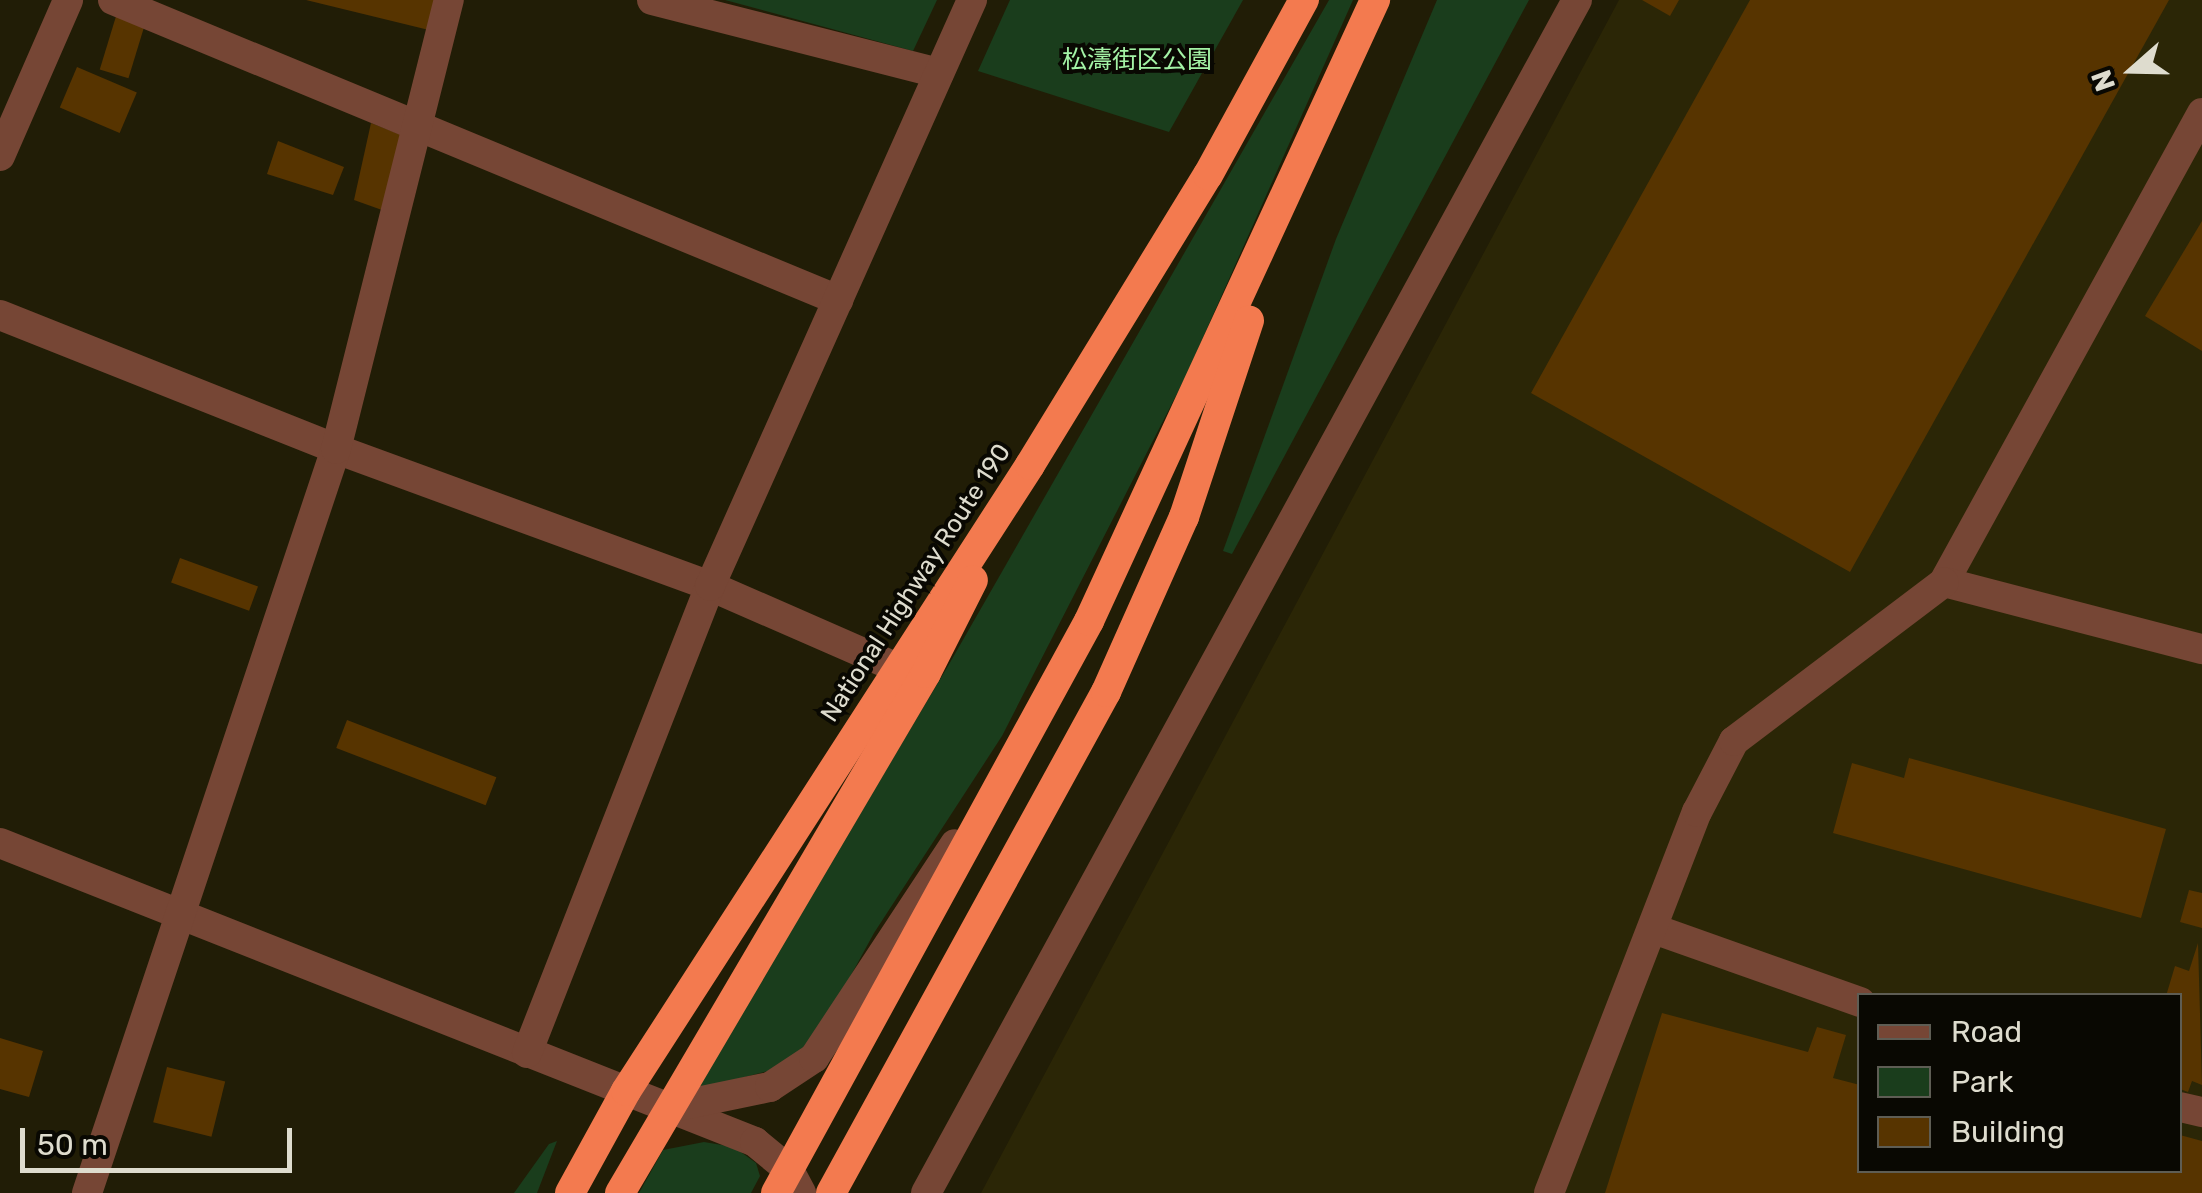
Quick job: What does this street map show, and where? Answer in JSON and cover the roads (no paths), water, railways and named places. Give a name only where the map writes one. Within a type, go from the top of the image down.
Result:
[{"type":"highway","name":"National Highway Route 190","points":[[570,1193],[626,1090],[895,667],[1030,465],[1208,175],[1304,0]]},
{"type":"highway","points":[[789,1185],[1020,752],[1151,494],[1375,0]]},
{"type":"highway","points":[[832,1193],[1106,692],[1146,606],[1214,430],[1288,198]]},
{"type":"highway","points":[[620,1193],[926,673],[1030,465]]},
{"type":"street","points":[[0,156],[68,0]]},
{"type":"street","points":[[113,0],[838,300]]},
{"type":"street","points":[[86,1193],[176,913],[336,449],[448,0]]},
{"type":"street","points":[[652,0],[938,73]]},
{"type":"street","points":[[527,1052],[710,586],[972,0]]},
{"type":"street","points":[[926,1193],[1577,0]]},
{"type":"street","points":[[1549,1193],[1696,812],[1734,740],[1944,582],[2202,112]]},
{"type":"street","points":[[0,314],[336,449],[710,586],[895,667]]},
{"type":"street","points":[[1944,582],[2202,649]]},
{"type":"street","points":[[670,1107],[756,1092],[814,1058],[1020,752]]},
{"type":"street","points":[[0,843],[755,1142],[789,1185]]},
{"type":"street","points":[[1654,929],[1857,1001]]},
{"type":"park label","name":"松濤街区公園","points":[[1137,60]]}]
